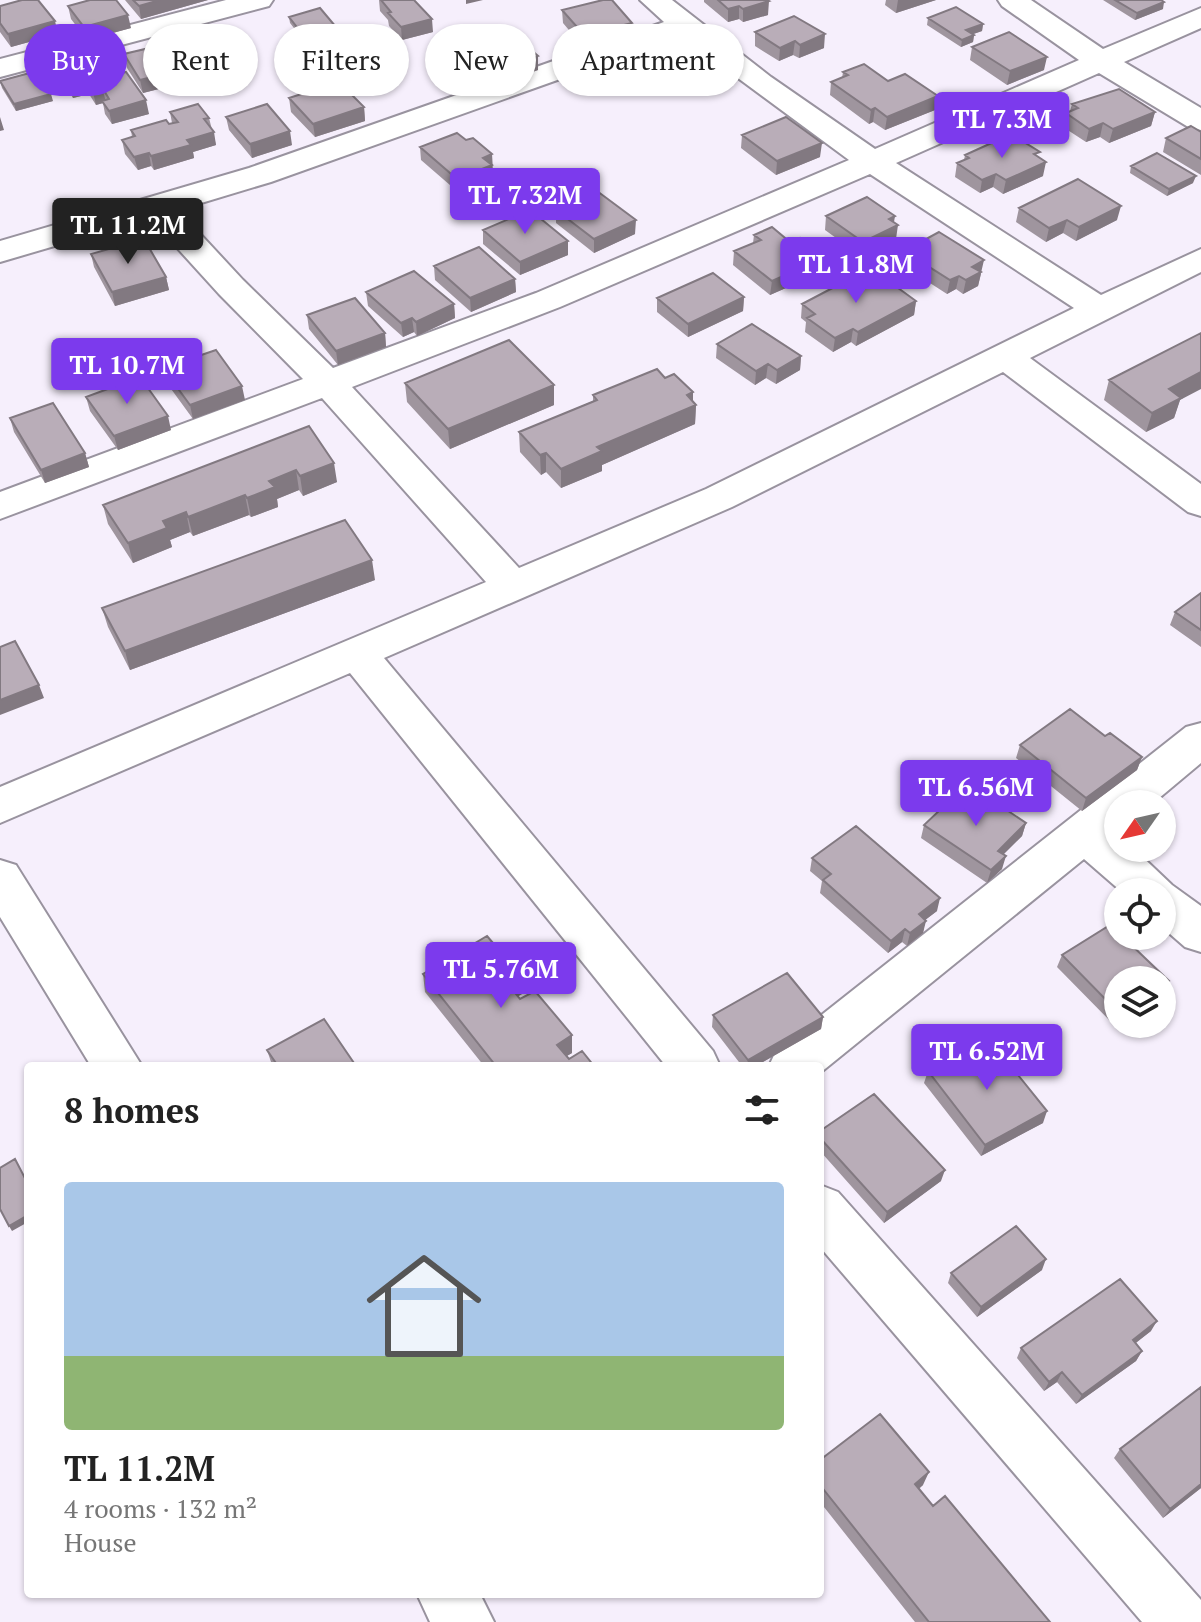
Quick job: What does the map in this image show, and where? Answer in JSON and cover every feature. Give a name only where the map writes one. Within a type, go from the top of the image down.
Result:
[{"type":"street","points":[[0,68],[259,0]]},
{"type":"street","points":[[654,0],[683,24]]},
{"type":"street","points":[[1012,0],[1101,61],[1201,121]]},
{"type":"street","points":[[0,506],[548,300],[1201,17]]},
{"type":"street","points":[[744,68],[874,161],[1099,309]]},
{"type":"street","points":[[0,252],[260,175],[552,72]]},
{"type":"street","points":[[157,206],[231,287],[328,383],[513,586]]},
{"type":"street","points":[[0,806],[719,498],[1201,259]]},
{"type":"street","points":[[1005,356],[1201,503]]},
{"type":"street","points":[[357,653],[693,1062]]},
{"type":"street","points":[[1139,790],[1201,739]]},
{"type":"street","points":[[798,1062],[1104,818]]},
{"type":"street","points":[[0,878],[115,1062]]},
{"type":"street","points":[[1176,912],[1201,933]]},
{"type":"street","points":[[824,1214],[1181,1622]]},
{"type":"street","points":[[449,1598],[464,1622]]},
{"type":"building","points":[[22,0],[38,0],[55,21],[24,24],[24,30],[8,34],[0,23],[0,6]]},
{"type":"building","points":[[90,0],[116,0],[128,15],[95,24],[82,24],[68,6]]},
{"type":"building","points":[[133,0],[160,0],[139,6]]},
{"type":"building","points":[[381,0],[414,0],[432,19],[409,25],[398,24],[388,13],[391,12]]},
{"type":"building","points":[[612,0],[632,23],[574,24],[562,10]]},
{"type":"building","points":[[718,0],[769,1],[743,9],[739,6],[728,9]]},
{"type":"building","points":[[1115,0],[1161,0],[1164,2],[1137,13]]},
{"type":"building","points":[[956,7],[983,24],[966,30],[974,35],[962,40],[928,18]]},
{"type":"building","points":[[320,8],[333,24],[295,24],[289,17]]},
{"type":"building","points":[[794,16],[825,34],[800,45],[795,41],[780,48],[755,32]]},
{"type":"building","points":[[1009,32],[1047,57],[1010,71],[972,47]]},
{"type":"building","points":[[143,50],[143,79],[140,80],[127,59],[127,53]]},
{"type":"building","points":[[864,64],[888,81],[905,74],[938,96],[887,117],[875,108],[871,110],[831,82],[848,75],[843,72]]},
{"type":"building","points":[[127,73],[146,100],[109,111],[102,101],[109,99],[107,96],[127,96]]},
{"type":"building","points":[[24,75],[24,96],[44,96],[14,104],[0,81]]},
{"type":"building","points":[[1119,89],[1155,112],[1113,129],[1103,123],[1089,129],[1066,113],[1078,108],[1072,104]]},
{"type":"building","points":[[353,96],[364,107],[313,124],[289,98]]},
{"type":"building","points":[[198,104],[209,118],[204,119],[214,132],[187,140],[191,145],[151,156],[149,153],[134,157],[122,140],[135,136],[131,130],[166,120],[169,124],[178,122],[170,112]]},
{"type":"building","points":[[267,104],[290,131],[250,144],[226,117]]},
{"type":"building","points":[[786,117],[822,143],[777,161],[742,135]]},
{"type":"building","points":[[1191,126],[1201,132],[1201,159],[1166,138]]},
{"type":"building","points":[[457,133],[466,140],[473,138],[492,154],[483,158],[492,165],[457,179],[420,147]]},
{"type":"building","points":[[1016,137],[1040,152],[1034,154],[1046,162],[1006,180],[996,174],[982,180],[957,163],[969,158],[965,155],[996,141],[1000,144]]},
{"type":"building","points":[[1157,153],[1196,176],[1169,189],[1131,166]]},
{"type":"building","points":[[1078,179],[1121,206],[1079,227],[1067,220],[1049,228],[1019,208]]},
{"type":"building","points":[[597,191],[636,220],[594,239],[556,210]]},
{"type":"building","points":[[867,197],[895,216],[889,219],[898,225],[863,242],[826,216]]},
{"type":"building","points":[[530,210],[568,241],[520,262],[483,230]]},
{"type":"building","points":[[772,227],[790,242],[800,238],[813,248],[802,253],[815,262],[772,281],[734,251],[761,240],[754,235]]},
{"type":"building","points":[[939,232],[984,260],[972,267],[981,272],[966,280],[959,276],[950,280],[904,251]]},
{"type":"building","points":[[144,239],[166,277],[112,292],[91,254]]},
{"type":"building","points":[[479,247],[515,279],[470,298],[434,266]]},
{"type":"building","points":[[414,271],[454,304],[416,322],[412,318],[401,323],[366,292]]},
{"type":"building","points":[[863,272],[880,283],[887,280],[916,301],[858,332],[853,329],[835,338],[807,318],[815,314],[802,304]]},
{"type":"building","points":[[713,273],[744,297],[688,324],[657,298]]},
{"type":"building","points":[[355,298],[385,333],[336,351],[307,315]]},
{"type":"building","points":[[752,324],[801,356],[777,370],[768,364],[756,371],[717,344]]},
{"type":"building","points":[[1201,333],[1201,372],[1169,389],[1181,398],[1152,413],[1109,380]]},
{"type":"building","points":[[509,340],[554,385],[448,429],[405,383]]},
{"type":"building","points":[[216,350],[242,386],[190,405],[163,368]]},
{"type":"building","points":[[657,369],[665,378],[674,374],[693,392],[687,395],[696,405],[597,447],[602,451],[561,469],[546,453],[540,455],[519,432],[597,400],[593,395]]},
{"type":"building","points":[[140,377],[168,416],[114,436],[86,397]]},
{"type":"building","points":[[53,403],[85,453],[41,470],[10,418]]},
{"type":"building","points":[[309,426],[334,463],[300,476],[296,470],[269,481],[275,487],[247,498],[245,495],[188,517],[186,512],[163,521],[167,528],[128,543],[103,505]]},
{"type":"building","points":[[345,520],[372,560],[125,651],[102,608]]},
{"type":"building","points":[[1201,593],[1201,630],[1175,612]]},
{"type":"building","points":[[15,641],[39,685],[0,700],[0,647]]},
{"type":"building","points":[[1070,709],[1105,736],[1110,733],[1142,757],[1086,798],[1020,745]]},
{"type":"building","points":[[960,791],[978,803],[986,796],[1026,823],[998,851],[1006,856],[991,870],[924,825]]},
{"type":"building","points":[[856,826],[940,898],[919,914],[926,921],[910,933],[905,929],[891,941],[823,880],[831,874],[812,858]]},
{"type":"building","points":[[1104,929],[1104,950],[1137,950],[1153,966],[1104,966],[1104,998],[1062,955]]},
{"type":"building","points":[[487,936],[521,976],[508,984],[520,999],[535,991],[572,1035],[557,1045],[569,1059],[582,1051],[591,1062],[493,1062],[423,974]]},
{"type":"building","points":[[787,973],[823,1017],[748,1060],[713,1015]]},
{"type":"building","points":[[324,1019],[353,1062],[275,1062],[267,1050]]},
{"type":"building","points":[[989,1039],[1047,1111],[985,1145],[928,1071]]},
{"type":"building","points":[[874,1094],[945,1170],[887,1212],[824,1142],[824,1128]]},
{"type":"building","points":[[15,1159],[24,1176],[24,1217],[9,1226],[0,1209],[0,1168]]},
{"type":"building","points":[[1016,1226],[1046,1259],[981,1307],[951,1273]]},
{"type":"building","points":[[1120,1279],[1157,1321],[1133,1340],[1142,1351],[1082,1395],[1062,1372],[1049,1382],[1021,1348]]},
{"type":"building","points":[[1201,1387],[1201,1484],[1170,1509],[1120,1449]]},
{"type":"building","points":[[880,1414],[929,1472],[915,1484],[933,1506],[945,1496],[1050,1622],[929,1622],[824,1490],[824,1457]]}]
